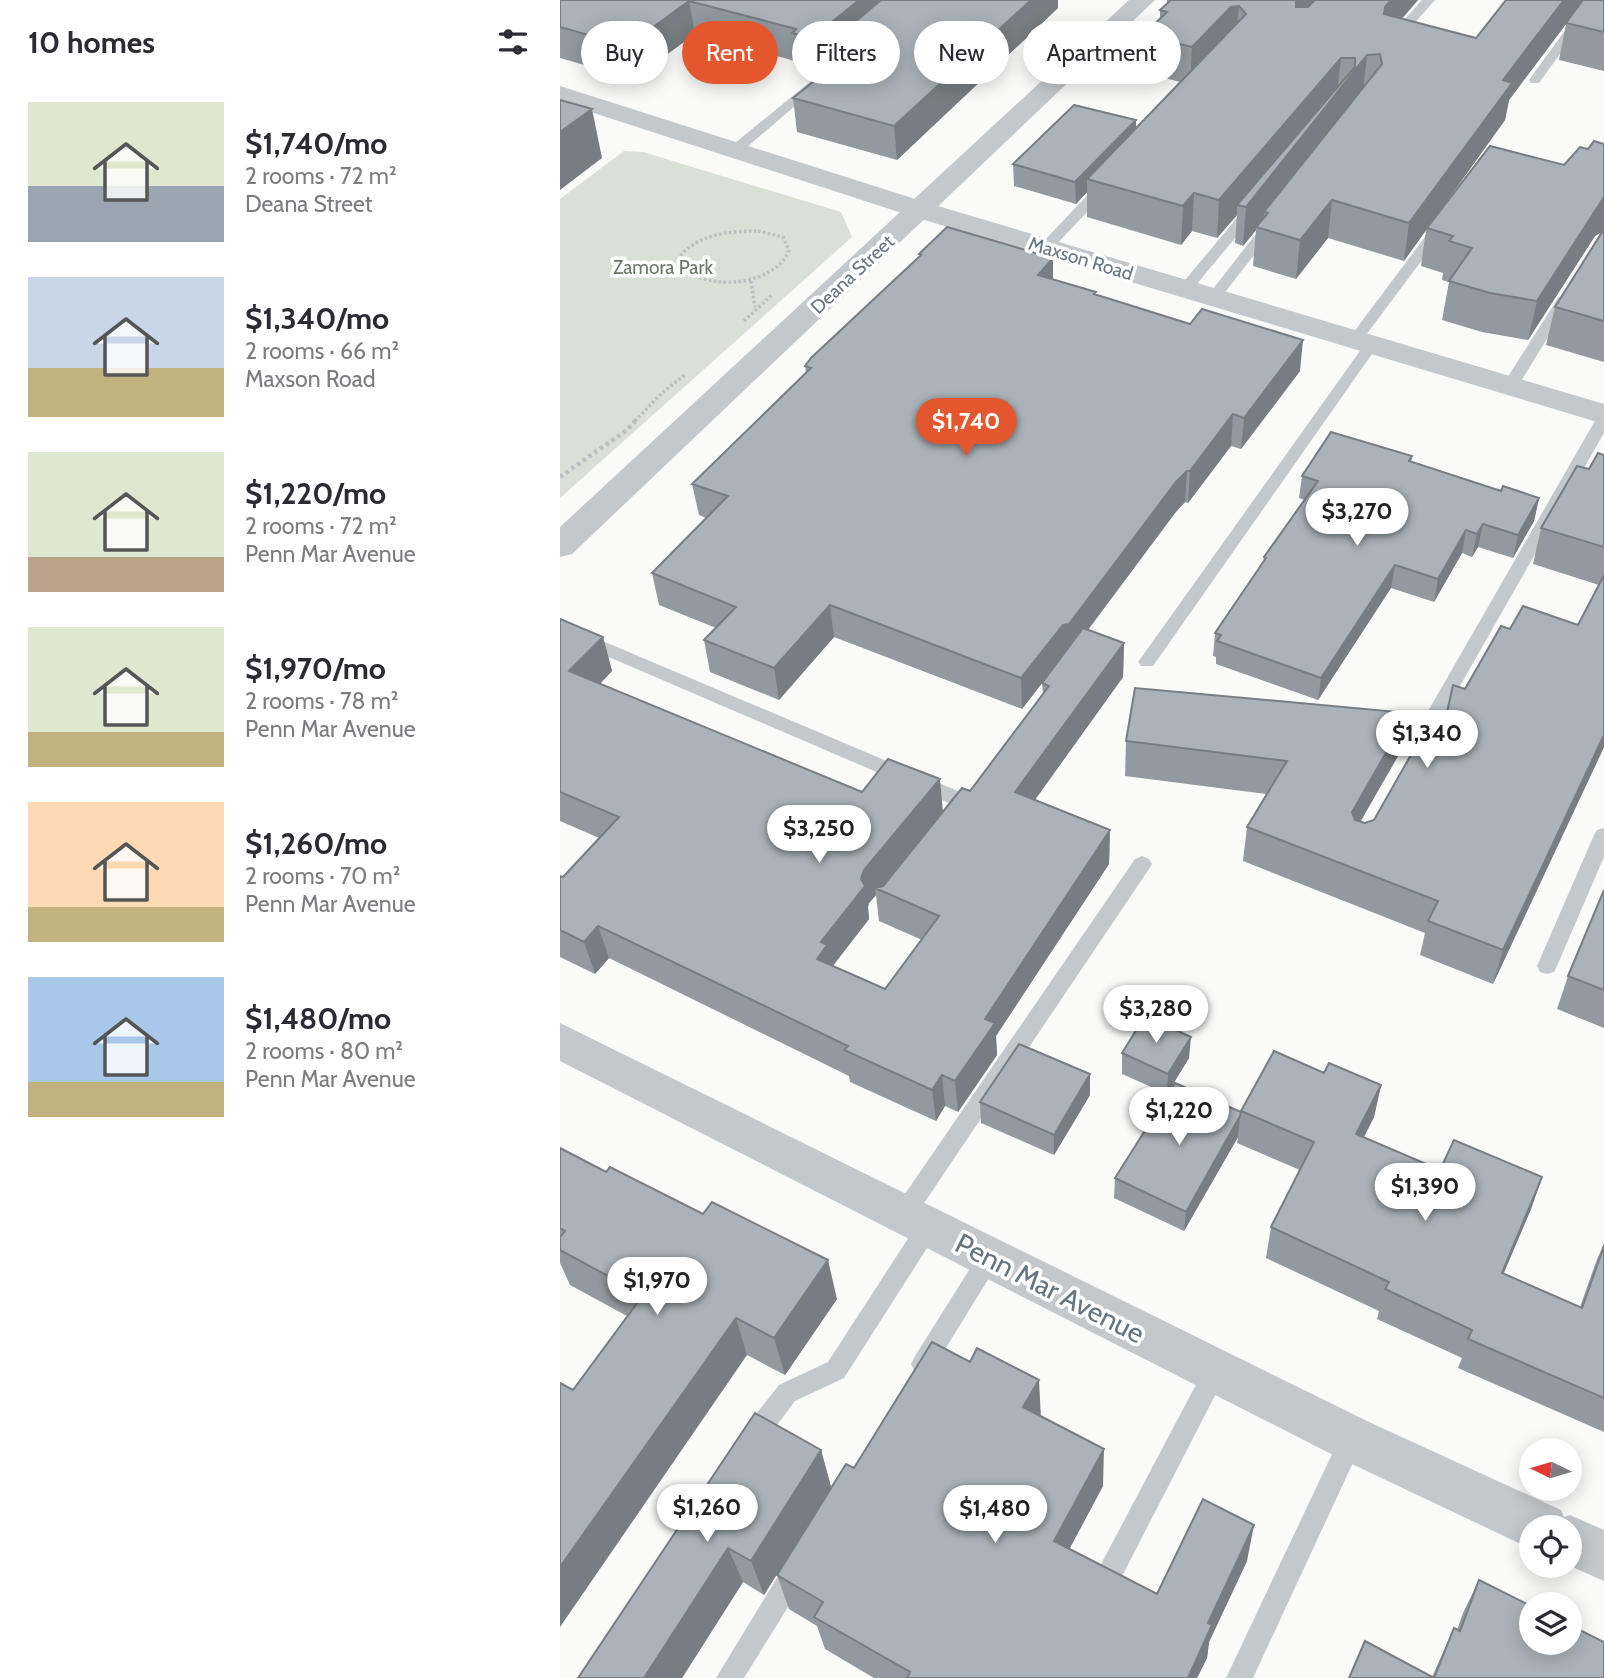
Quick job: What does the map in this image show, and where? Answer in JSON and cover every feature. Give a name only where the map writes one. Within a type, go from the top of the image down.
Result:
[{"type":"street","name":"Deana Street","points":[[560,546],[1143,0]]},
{"type":"street","name":"Maxson Road","points":[[560,94],[921,210],[1604,414]]},
{"type":"street","name":"Penn Mar Avenue","points":[[560,1041],[1352,1439],[1519,1517]]},
{"type":"street","points":[[1582,1546],[1604,1556]]},
{"type":"lane","points":[[1386,48],[1429,0]]},
{"type":"lane","points":[[1535,80],[1594,0]]},
{"type":"lane","points":[[735,150],[812,84]]},
{"type":"lane","points":[[1046,247],[1113,177]]},
{"type":"lane","points":[[1185,289],[1265,194]]},
{"type":"lane","points":[[1214,297],[1279,213]]},
{"type":"lane","points":[[1147,662],[1446,218]]},
{"type":"lane","points":[[1510,386],[1575,282]]},
{"type":"lane","points":[[1413,753],[1604,419]]},
{"type":"lane","points":[[560,629],[960,809],[981,783]]},
{"type":"lane","points":[[1547,966],[1604,835]]},
{"type":"lane","points":[[737,1457],[788,1393],[836,1370],[916,1221],[1142,864]]},
{"type":"lane","points":[[910,1386],[989,1258]]},
{"type":"lane","points":[[1108,1577],[1216,1370]]},
{"type":"lane","points":[[1239,1678],[1352,1439]]},
{"type":"lane","points":[[729,1678],[811,1546]]},
{"type":"path","points":[[760,231],[783,237],[789,250],[786,261],[770,273],[751,281],[697,277],[683,269],[678,260],[681,254],[694,244],[724,234],[760,231]]},
{"type":"path","points":[[751,281],[755,308]]},
{"type":"green space","name":"Zamora Park","points":[[624,151],[643,152],[841,212],[852,237],[560,498],[560,199]]},
{"type":"building","points":[[560,0],[859,0],[833,21],[792,21],[792,28],[778,24],[778,21],[765,21],[689,1],[661,21],[581,21],[581,33],[560,27]]},
{"type":"building","points":[[881,0],[1031,0],[1008,21],[914,21],[914,84],[940,84],[894,126],[793,98],[810,84],[900,84],[900,21],[856,21]]},
{"type":"building","points":[[1171,0],[1296,0],[1296,7],[1308,7],[1315,0],[1391,0],[1385,7],[1384,14],[1476,38],[1506,0],[1564,0],[1503,80],[1512,83],[1409,223],[1332,200],[1300,240],[1256,227],[1268,213],[1264,212],[1382,64],[1380,54],[1367,55],[1246,207],[1237,205],[1355,67],[1355,58],[1341,58],[1219,200],[1194,193],[1183,206],[1087,179],[1246,14],[1239,6],[1231,7],[1192,47],[1181,44],[1181,21],[1158,21],[1167,12],[1160,10]]},
{"type":"building","points":[[1583,0],[1604,0],[1604,32],[1566,23]]},
{"type":"building","points":[[560,100],[592,109],[560,132]]},
{"type":"building","points":[[1074,105],[1136,120],[1075,182],[1013,164]]},
{"type":"building","points":[[1594,141],[1604,144],[1604,197],[1537,301],[1490,293],[1449,281],[1472,248],[1449,241],[1453,236],[1427,228],[1490,146],[1564,165],[1580,147],[1588,149]]},
{"type":"building","points":[[947,227],[1053,258],[1038,275],[1096,292],[1094,294],[1190,324],[1202,309],[1303,340],[1244,418],[1233,414],[1190,471],[1176,482],[1069,624],[1063,625],[1021,678],[830,605],[774,668],[704,640],[736,607],[652,573],[728,496],[692,484],[811,368],[805,366],[811,358],[921,255],[919,254]]},
{"type":"building","points":[[1604,229],[1604,321],[1555,307]]},
{"type":"building","points":[[1331,432],[1412,456],[1409,461],[1501,491],[1503,486],[1539,498],[1518,535],[1483,524],[1477,534],[1466,530],[1438,579],[1395,565],[1321,678],[1217,641],[1221,635],[1215,633],[1318,481],[1302,476]]},
{"type":"building","points":[[1598,453],[1604,455],[1604,547],[1541,528],[1577,466],[1589,469]]},
{"type":"building","points":[[1604,575],[1604,735],[1503,950],[1428,921],[1438,901],[1247,827],[1287,761],[1126,741],[1135,688],[1409,713],[1352,812],[1355,820],[1365,823],[1374,820],[1433,716],[1446,717],[1453,685],[1465,689],[1501,626],[1510,629],[1523,606],[1578,625]]},
{"type":"building","points":[[560,619],[603,637],[569,671],[862,792],[888,759],[940,779],[864,870],[861,879],[865,886],[821,942],[827,945],[817,959],[885,989],[939,916],[875,888],[883,886],[962,788],[970,791],[1049,686],[1042,683],[1083,628],[1124,643],[1015,792],[1110,830],[985,1019],[995,1023],[955,1081],[942,1075],[932,1090],[844,1050],[848,1046],[598,926],[584,942],[560,930],[560,876],[563,877],[619,817],[560,792]]},
{"type":"building","points":[[1604,890],[1604,990],[1568,976]]},
{"type":"building","points":[[1145,1016],[1191,1037],[1168,1074],[1122,1053]]},
{"type":"building","points":[[1019,1044],[1090,1074],[1054,1135],[980,1102]]},
{"type":"building","points":[[1274,1051],[1324,1073],[1329,1063],[1381,1085],[1356,1134],[1440,1170],[1454,1140],[1542,1177],[1502,1273],[1582,1308],[1604,1246],[1604,1398],[1468,1339],[1472,1330],[1385,1289],[1389,1282],[1271,1227],[1314,1142],[1241,1111]]},
{"type":"building","points":[[1175,1083],[1241,1112],[1186,1212],[1115,1178]]},
{"type":"building","points":[[560,1148],[606,1172],[610,1167],[703,1214],[712,1202],[828,1260],[774,1338],[736,1318],[560,1567],[560,1383],[573,1390],[643,1295],[560,1250],[560,1237],[565,1231],[560,1228]]},
{"type":"building","points":[[932,1342],[970,1362],[977,1348],[1039,1380],[1023,1407],[1104,1449],[1054,1541],[1157,1594],[1203,1499],[1254,1525],[1208,1623],[1212,1625],[1188,1678],[907,1678],[910,1672],[814,1617],[823,1602],[777,1575],[846,1464],[854,1468]]},
{"type":"building","points":[[755,1413],[821,1450],[751,1561],[728,1548],[644,1678],[578,1678]]},
{"type":"building","points":[[1479,1580],[1519,1600],[1519,1655],[1582,1655],[1582,1631],[1604,1642],[1604,1678],[1434,1678],[1454,1628],[1460,1631]]},
{"type":"building","points":[[1365,1641],[1434,1678],[1349,1678]]}]
